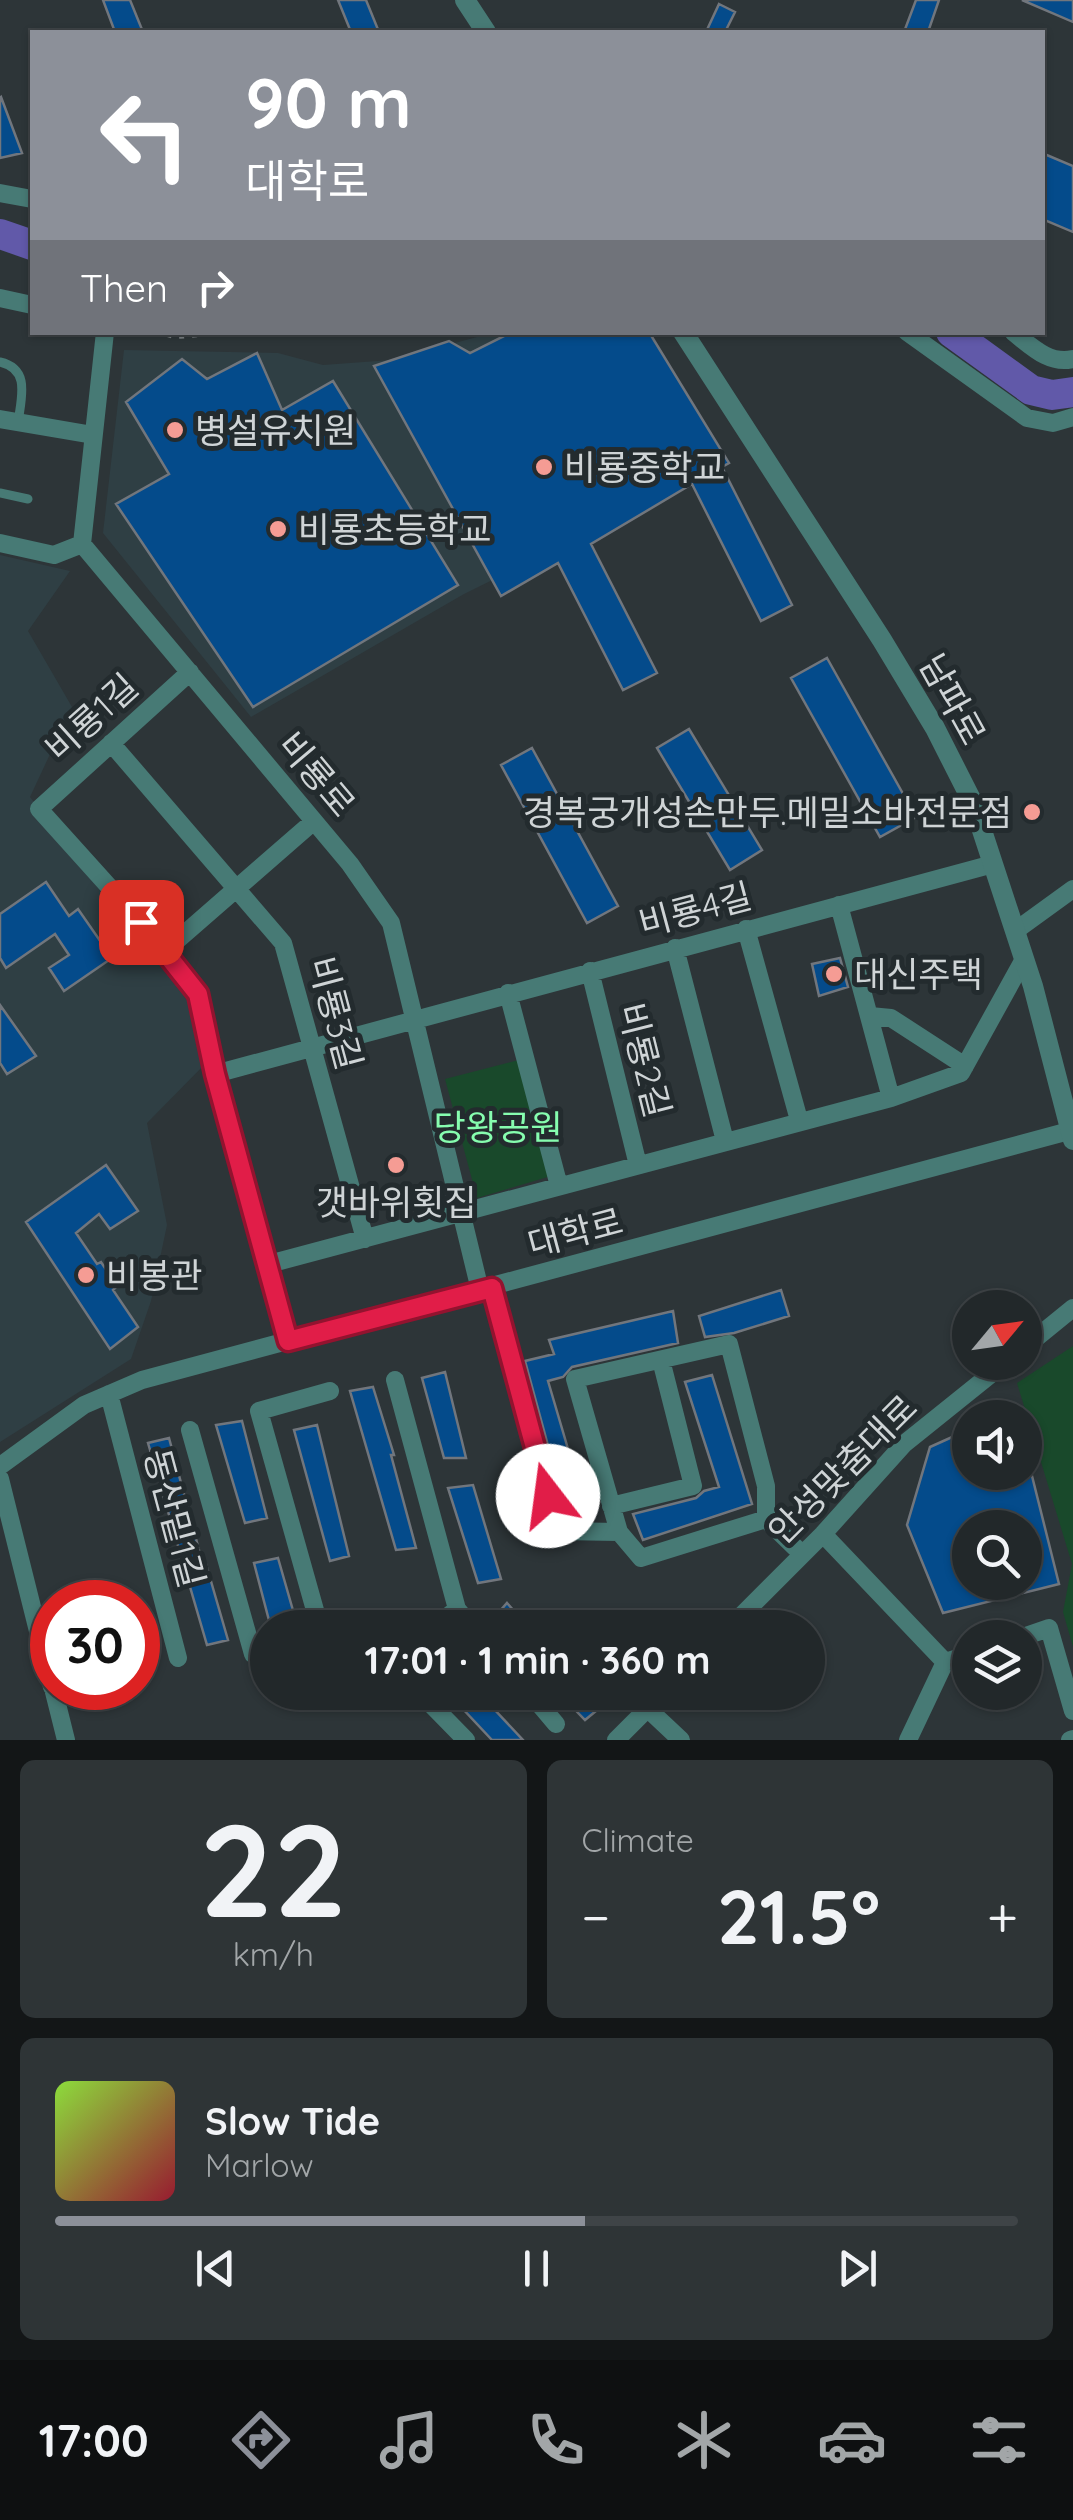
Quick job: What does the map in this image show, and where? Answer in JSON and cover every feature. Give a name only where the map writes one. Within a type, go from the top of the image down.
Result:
[{"type":"street","points":[[465,0],[485,30]]},
{"type":"street","points":[[0,193],[30,199]]},
{"type":"street","points":[[0,298],[30,305]]},
{"type":"street","points":[[0,543],[54,555],[82,544],[105,335]]},
{"type":"street","name":"남파로","points":[[685,335],[875,629],[935,728],[973,804],[1024,959],[1072,1133]]},
{"type":"street","points":[[911,335],[1027,418],[1052,423],[1073,417]]},
{"type":"street","points":[[1016,335],[1046,356],[1061,362],[1073,360]]},
{"type":"street","points":[[9,421],[93,434]]},
{"type":"street","name":"비룡로","points":[[82,544],[350,864],[391,924],[462,1211],[558,1531],[619,1532]]},
{"type":"street","name":"비룡1길","points":[[190,672],[39,809],[166,950],[198,994],[215,1074],[288,1341]]},
{"type":"street","name":"비룡3길","points":[[111,743],[283,943],[366,1239]]},
{"type":"street","points":[[166,950],[314,820]]},
{"type":"street","name":"비룡4길","points":[[215,1074],[993,864]]},
{"type":"street","points":[[1015,931],[1073,889]]},
{"type":"street","points":[[839,904],[892,1098]]},
{"type":"street","points":[[746,930],[799,1120]]},
{"type":"street","name":"비룡2길","points":[[675,948],[725,1141]]},
{"type":"street","points":[[870,1016],[891,1018],[965,1066],[1024,959]]},
{"type":"street","name":"비룡2길","points":[[590,971],[638,1166]]},
{"type":"street","points":[[508,993],[559,1186]]},
{"type":"street","name":"비룡2길","points":[[462,1211],[892,1098],[961,1073],[965,1066]]},
{"type":"street","name":"대학로","points":[[0,1466],[84,1404],[142,1380],[1072,1133]]},
{"type":"street","points":[[269,1264],[462,1211]]},
{"type":"street","points":[[1042,1333],[1073,1308]]},
{"type":"street","points":[[766,1518],[641,1558],[619,1532],[575,1379],[729,1344],[766,1486],[766,1518],[802,1554]]},
{"type":"street","points":[[611,1506],[693,1486],[661,1360]]},
{"type":"street","points":[[394,1380],[457,1610]]},
{"type":"street","name":"안성맞춤대로","points":[[747,1610],[904,1444],[984,1380]]},
{"type":"street","points":[[315,1610],[259,1411],[330,1391]]},
{"type":"street","name":"동산밑1길","points":[[109,1394],[178,1658]]},
{"type":"street","points":[[190,1430],[250,1643]]},
{"type":"street","points":[[0,1478],[30,1599]]},
{"type":"street","points":[[822,1534],[945,1662]]},
{"type":"street","points":[[1042,1630],[1049,1628],[1073,1710]]},
{"type":"street","points":[[908,1740],[945,1662],[952,1660]]},
{"type":"street","points":[[58,1710],[66,1740]]},
{"type":"street","points":[[437,1710],[466,1740]]},
{"type":"street","points":[[544,1710],[556,1724]]},
{"type":"street","points":[[616,1740],[647,1710]]},
{"type":"street","points":[[649,1710],[681,1740]]},
{"type":"lane","points":[[0,362],[12,365],[20,374],[22,390],[9,421]]},
{"type":"lane","points":[[0,493],[28,498]]},
{"type":"path","points":[[164,335],[207,335]]},
{"type":"shaded area","points":[[485,335],[650,335],[729,463],[464,594],[251,717],[103,533],[124,350],[278,353],[323,365],[391,360]]},
{"type":"shaded area","points":[[0,555],[70,571],[28,631],[72,707],[30,797],[192,997],[205,1064],[147,1123],[167,1225],[151,1301],[131,1359],[0,1442]]},
{"type":"green space","name":"당왕공원","points":[[519,1060],[551,1176],[477,1198],[445,1079]]},
{"type":"green space","points":[[1073,1346],[1073,1647],[1063,1612],[1072,1564],[1042,1465],[1042,1400],[1022,1400],[1017,1383],[1042,1380],[1042,1366]]},
{"type":"building","points":[[103,0],[130,0],[142,30],[114,30]]},
{"type":"building","points":[[338,0],[366,0],[378,30],[350,30]]},
{"type":"building","points":[[916,0],[939,0],[929,30],[905,30]]},
{"type":"building","points":[[1022,0],[1073,0],[1073,22]]},
{"type":"building","points":[[719,4],[735,12],[726,30],[707,30]]},
{"type":"building","points":[[0,98],[22,153],[0,158]]},
{"type":"building","points":[[1045,154],[1073,166],[1073,232],[1045,220]]},
{"type":"building","name":"비룡중학교","points":[[506,335],[651,335],[729,463],[722,467],[792,605],[761,621],[692,484],[591,544],[657,673],[623,690],[558,563],[501,596],[374,366],[449,341],[470,353]]},
{"type":"building","name":"비룡초등학교","points":[[257,353],[282,410],[333,381],[458,585],[253,707],[116,504],[169,474],[126,402],[182,359],[207,379]]},
{"type":"building","points":[[827,658],[916,817],[880,837],[791,678]]},
{"type":"building","points":[[689,729],[762,850],[730,870],[657,748]]},
{"type":"building","points":[[532,748],[618,906],[587,923],[501,765]]},
{"type":"building","points":[[46,882],[69,916],[78,909],[112,958],[64,991],[49,968],[69,955],[55,934],[6,968],[0,958],[0,914]]},
{"type":"building","name":"대신주택","points":[[840,958],[848,987],[819,996],[812,964]]},
{"type":"building","points":[[0,1005],[36,1056],[7,1074],[0,1063]]},
{"type":"building","name":"비봉관","points":[[106,1165],[138,1211],[110,1229],[99,1214],[76,1233],[117,1286],[113,1290],[138,1327],[110,1349],[26,1222]]},
{"type":"building","points":[[781,1290],[789,1316],[734,1333],[705,1337],[699,1316]]},
{"type":"building","points":[[673,1311],[678,1343],[572,1367],[563,1377],[548,1381],[588,1517],[568,1519],[525,1361],[554,1354],[549,1340]]},
{"type":"building","points":[[445,1372],[466,1458],[444,1458],[422,1378]]},
{"type":"building","points":[[712,1375],[752,1504],[643,1540],[633,1514],[696,1498],[719,1487],[685,1382]]},
{"type":"building","points":[[373,1387],[416,1548],[396,1550],[350,1391]]},
{"type":"building","points":[[242,1421],[267,1518],[245,1523],[216,1425]]},
{"type":"building","points":[[317,1425],[349,1556],[330,1561],[294,1430]]},
{"type":"building","points":[[952,1437],[952,1490],[1036,1490],[1040,1510],[952,1510],[952,1600],[995,1600],[943,1613],[907,1525],[930,1447]]},
{"type":"building","points":[[169,1438],[228,1640],[207,1645],[148,1443]]},
{"type":"building","points":[[473,1485],[501,1579],[478,1583],[448,1488]]},
{"type":"building","points":[[1042,1516],[1059,1584],[1042,1588]]},
{"type":"building","points":[[278,1558],[293,1610],[266,1610],[254,1563]]},
{"type":"building","points":[[464,1710],[495,1710],[523,1740],[492,1740]]},
{"type":"building","points":[[575,1710],[597,1710],[585,1720]]},
{"type":"waterway","points":[[0,234],[30,244]]},
{"type":"waterway","points":[[955,335],[1031,390],[1052,395],[1073,392]]},
{"type":"place","name":"병설유치원","points":[[175,430]]},
{"type":"place","name":"비룡중학교","points":[[544,467]]},
{"type":"place","name":"비룡초등학교","points":[[278,529]]},
{"type":"place","name":"경복궁개성손만두.메밀소바전문점","points":[[1032,812]]},
{"type":"place","name":"대신주택","points":[[834,974]]},
{"type":"place","name":"갯바위횟집","points":[[396,1165]]},
{"type":"place","name":"비봉관","points":[[86,1275]]},
{"type":"route","points":[[141,922],[198,994],[215,1074],[288,1341],[492,1288],[548,1496]]}]
